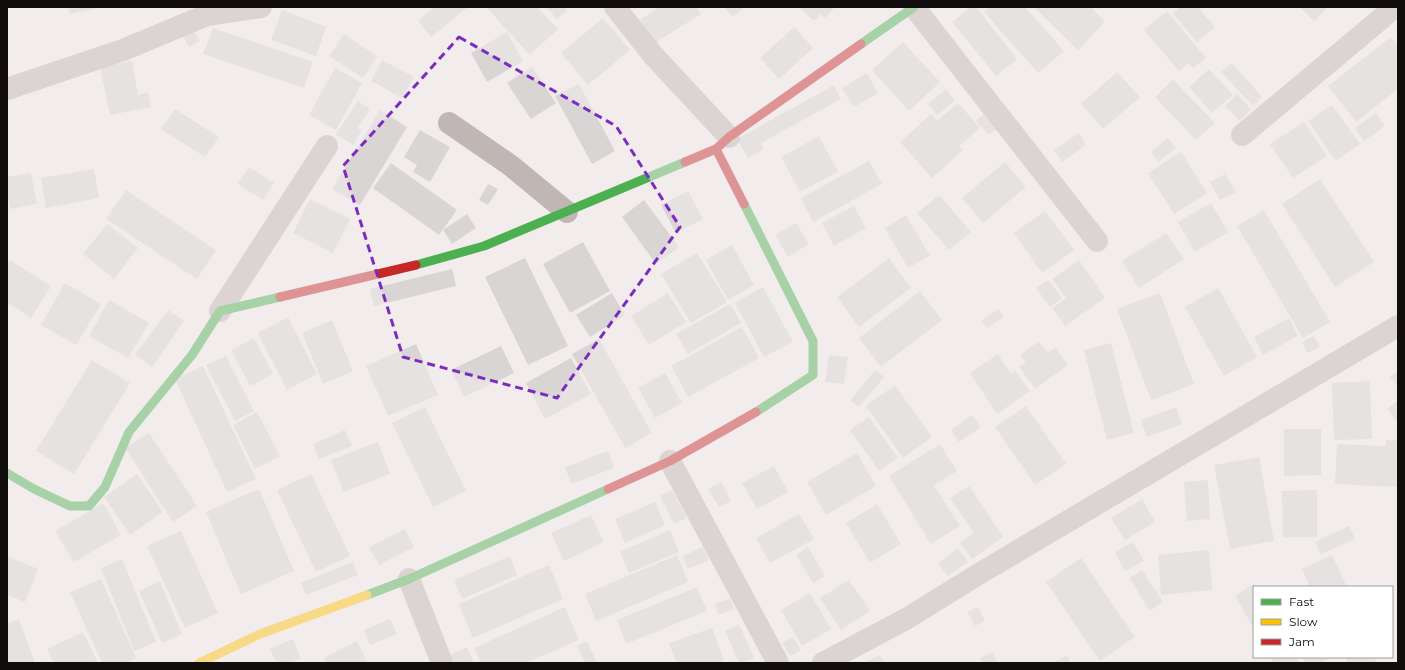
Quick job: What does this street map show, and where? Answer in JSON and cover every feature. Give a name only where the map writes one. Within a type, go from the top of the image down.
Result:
[{"type":"street","points":[[7,89],[123,50],[207,15],[261,7]]},
{"type":"street","points":[[199,663],[260,634],[409,579],[670,461],[756,412],[813,374],[813,341],[722,143],[615,7]]},
{"type":"street","points":[[220,311],[414,266],[484,246],[567,212],[722,143],[914,7],[1097,241]]},
{"type":"street","points":[[1242,135],[1395,7]]},
{"type":"street","points":[[449,123],[510,165],[567,212]]},
{"type":"street","points":[[7,473],[34,489],[70,506],[89,506],[105,487],[128,432],[192,355],[327,146]]},
{"type":"street","points":[[823,663],[906,619],[982,572],[1398,326]]},
{"type":"street","points":[[670,461],[778,663]]},
{"type":"street","points":[[409,579],[442,663]]},
{"type":"highlighted area","points":[[459,37],[616,126],[680,227],[557,398],[403,357],[343,166]]},
{"type":"building","points":[[68,7],[98,7],[98,8],[70,14]]},
{"type":"building","points":[[434,7],[468,7],[431,37],[418,21]]},
{"type":"building","points":[[486,7],[537,7],[558,29],[530,55]]},
{"type":"building","points":[[546,7],[564,7],[567,11],[557,19]]},
{"type":"building","points":[[660,7],[696,7],[701,14],[655,43],[640,20]]},
{"type":"building","points":[[724,7],[744,7],[733,17]]},
{"type":"building","points":[[799,7],[834,8],[825,18],[821,14],[814,21]]},
{"type":"building","points":[[971,7],[976,7],[1017,59],[996,76],[952,22]]},
{"type":"building","points":[[990,7],[1025,7],[1064,51],[1038,73],[984,12]]},
{"type":"building","points":[[1034,7],[1091,7],[1105,22],[1078,50]]},
{"type":"building","points":[[1180,7],[1198,7],[1215,27],[1197,42],[1173,14]]},
{"type":"building","points":[[1299,7],[1328,7],[1314,21]]},
{"type":"building","points":[[282,10],[326,27],[316,56],[271,40]]},
{"type":"building","points":[[1167,11],[1206,58],[1193,68],[1189,63],[1179,71],[1144,30]]},
{"type":"building","points":[[603,18],[630,50],[588,85],[561,53]]},
{"type":"building","points":[[794,27],[813,48],[779,79],[760,58]]},
{"type":"building","points":[[192,28],[200,41],[189,47],[182,35]]},
{"type":"building","points":[[213,28],[313,62],[304,88],[203,54]]},
{"type":"building","points":[[507,32],[523,61],[487,82],[471,53]]},
{"type":"building","points":[[344,34],[377,56],[363,78],[329,56]]},
{"type":"building","points":[[1391,37],[1398,46],[1398,89],[1356,122],[1328,86]]},
{"type":"building","points":[[903,42],[940,82],[909,111],[872,70]]},
{"type":"building","points":[[382,60],[414,77],[402,98],[371,81]]},
{"type":"building","points":[[132,61],[138,95],[148,92],[151,107],[110,115],[100,67]]},
{"type":"building","points":[[1232,63],[1262,97],[1253,106],[1221,72]]},
{"type":"building","points":[[532,67],[556,103],[531,119],[507,83]]},
{"type":"building","points":[[335,68],[362,83],[336,130],[309,115]]},
{"type":"building","points":[[1209,69],[1233,95],[1212,113],[1189,87]]},
{"type":"building","points":[[1117,72],[1140,97],[1103,129],[1081,104]]},
{"type":"building","points":[[867,73],[878,93],[854,107],[842,88]]},
{"type":"building","points":[[1173,79],[1215,123],[1196,140],[1155,97]]},
{"type":"building","points":[[579,84],[615,151],[592,164],[555,96]]},
{"type":"building","points":[[834,85],[841,99],[761,143],[764,149],[748,158],[737,139]]},
{"type":"building","points":[[946,89],[955,101],[937,115],[928,104]]},
{"type":"building","points":[[1237,94],[1251,109],[1240,121],[1225,106]]},
{"type":"building","points":[[358,101],[370,109],[358,128],[362,130],[353,145],[336,134]]},
{"type":"building","points":[[958,103],[980,128],[959,146],[963,150],[932,178],[900,142],[931,114],[937,121]]},
{"type":"building","points":[[1332,105],[1360,144],[1336,161],[1308,121]]},
{"type":"building","points":[[175,109],[219,137],[205,157],[161,129]]},
{"type":"building","points":[[380,110],[407,127],[360,205],[332,189]]},
{"type":"building","points":[[988,110],[1001,125],[989,135],[976,121]]},
{"type":"building","points":[[1376,113],[1385,126],[1364,141],[1355,128]]},
{"type":"building","points":[[1304,122],[1327,156],[1293,178],[1270,144]]},
{"type":"building","points":[[420,130],[450,147],[430,182],[413,172],[417,165],[404,157]]},
{"type":"building","points":[[1079,133],[1086,145],[1062,162],[1054,150]]},
{"type":"building","points":[[819,136],[838,172],[800,192],[781,157]]},
{"type":"building","points":[[1168,138],[1176,148],[1158,162],[1151,152]]},
{"type":"building","points":[[1181,152],[1207,193],[1174,214],[1148,173]]},
{"type":"building","points":[[869,161],[882,184],[813,222],[801,198]]},
{"type":"building","points":[[1005,162],[1026,187],[983,223],[962,198]]},
{"type":"building","points":[[391,163],[457,210],[439,235],[373,188]]},
{"type":"building","points":[[249,167],[274,183],[263,200],[238,184]]},
{"type":"building","points":[[94,169],[99,198],[46,208],[41,178]]},
{"type":"building","points":[[31,173],[37,204],[10,209],[7,193],[7,177]]},
{"type":"building","points":[[1225,174],[1236,192],[1220,200],[1210,182]]},
{"type":"building","points":[[1320,179],[1374,262],[1335,287],[1282,204]]},
{"type":"building","points":[[488,184],[498,189],[488,205],[479,200]]},
{"type":"building","points":[[126,190],[216,250],[197,279],[106,219]]},
{"type":"building","points":[[688,191],[703,219],[676,233],[661,205]]},
{"type":"building","points":[[939,195],[971,232],[949,250],[917,213]]},
{"type":"building","points":[[310,199],[350,219],[333,253],[293,233]]},
{"type":"building","points":[[644,200],[679,247],[656,264],[622,217]]},
{"type":"building","points":[[1211,203],[1228,232],[1195,252],[1178,222]]},
{"type":"building","points":[[854,206],[866,228],[834,246],[822,223]]},
{"type":"building","points":[[1264,210],[1330,322],[1303,338],[1237,226]]},
{"type":"building","points":[[1045,211],[1074,250],[1042,273],[1014,233]]},
{"type":"building","points":[[467,214],[476,228],[452,244],[443,230]]},
{"type":"building","points":[[906,215],[930,256],[908,268],[885,228]]},
{"type":"building","points":[[796,223],[809,244],[788,257],[775,235]]},
{"type":"building","points":[[107,224],[138,248],[114,279],[83,254]]},
{"type":"building","points":[[1166,233],[1184,259],[1139,288],[1122,261]]},
{"type":"building","points":[[583,242],[610,291],[570,313],[543,264]]},
{"type":"building","points":[[732,245],[754,285],[728,300],[706,260]]},
{"type":"building","points":[[697,253],[727,302],[691,323],[661,274]]},
{"type":"building","points":[[525,258],[568,346],[528,365],[485,277]]},
{"type":"building","points":[[889,258],[911,288],[859,327],[837,297]]},
{"type":"building","points":[[10,260],[51,286],[31,318],[7,302],[7,266]]},
{"type":"building","points":[[1079,260],[1105,298],[1065,326],[1052,308],[1066,298],[1052,279]]},
{"type":"building","points":[[452,269],[456,286],[374,306],[370,289]]},
{"type":"building","points":[[1048,280],[1062,298],[1050,307],[1036,288]]},
{"type":"building","points":[[65,283],[101,304],[76,345],[41,325]]},
{"type":"building","points":[[763,287],[793,342],[764,357],[735,303]]},
{"type":"building","points":[[1218,288],[1257,357],[1224,376],[1185,307]]},
{"type":"building","points":[[920,291],[942,320],[881,367],[859,338]]},
{"type":"building","points":[[612,293],[625,315],[590,337],[576,315]]},
{"type":"building","points":[[668,293],[686,322],[649,345],[631,316]]},
{"type":"building","points":[[1160,293],[1194,384],[1151,400],[1117,309]]},
{"type":"building","points":[[109,300],[149,323],[128,358],[89,336]]},
{"type":"building","points":[[730,304],[741,323],[688,354],[676,334]]},
{"type":"building","points":[[999,309],[1004,317],[987,328],[982,320]]},
{"type":"building","points":[[168,310],[184,321],[152,367],[135,355]]},
{"type":"building","points":[[288,317],[317,374],[287,390],[258,333]]},
{"type":"building","points":[[1289,318],[1298,336],[1263,355],[1254,337]]},
{"type":"building","points":[[332,320],[353,371],[323,384],[302,333]]},
{"type":"building","points":[[742,327],[759,358],[688,397],[671,366]]},
{"type":"building","points":[[1314,336],[1320,347],[1307,353],[1302,342]]},
{"type":"building","points":[[254,338],[273,374],[250,386],[231,350]]},
{"type":"building","points":[[599,339],[652,433],[625,448],[572,354]]},
{"type":"building","points":[[1039,341],[1048,353],[1055,347],[1068,365],[1035,389],[1019,367],[1026,363],[1020,355]]},
{"type":"building","points":[[1111,343],[1134,433],[1107,440],[1084,350]]},
{"type":"building","points":[[416,344],[438,395],[388,416],[366,366]]},
{"type":"building","points":[[501,346],[514,373],[464,397],[451,370]]},
{"type":"building","points":[[998,354],[1011,374],[1015,370],[1030,391],[997,414],[970,373]]},
{"type":"building","points":[[829,355],[848,357],[844,384],[825,382]]},
{"type":"building","points":[[226,356],[254,411],[235,421],[206,365]]},
{"type":"building","points":[[571,358],[591,394],[545,419],[526,383]]},
{"type":"building","points":[[92,360],[130,383],[74,474],[36,451]]},
{"type":"building","points":[[203,366],[256,479],[227,492],[175,379]]},
{"type":"building","points":[[875,370],[884,377],[859,407],[850,401]]},
{"type":"building","points":[[1398,371],[1398,386],[1390,377]]},
{"type":"building","points":[[665,373],[682,403],[655,418],[638,388]]},
{"type":"building","points":[[1370,381],[1372,439],[1334,440],[1332,383]]},
{"type":"building","points":[[895,385],[932,437],[903,458],[866,406]]},
{"type":"building","points":[[1398,400],[1398,423],[1387,409]]},
{"type":"building","points":[[1026,406],[1066,464],[1035,485],[995,427]]},
{"type":"building","points":[[425,407],[466,491],[433,507],[392,423]]},
{"type":"building","points":[[1176,407],[1182,424],[1147,437],[1141,420]]},
{"type":"building","points":[[257,412],[280,456],[255,469],[233,425]]},
{"type":"building","points":[[972,415],[981,427],[959,442],[951,430]]},
{"type":"building","points":[[869,417],[898,458],[879,471],[850,430]]},
{"type":"building","points":[[1284,429],[1321,429],[1321,475],[1284,476]]},
{"type":"building","points":[[345,430],[352,446],[319,459],[313,444]]},
{"type":"building","points":[[149,433],[197,506],[173,522],[125,448]]},
{"type":"building","points":[[1386,440],[1398,440],[1398,487],[1335,484],[1337,444],[1386,446]]},
{"type":"building","points":[[378,442],[390,474],[344,492],[331,460]]},
{"type":"building","points":[[940,444],[957,471],[934,485],[960,526],[931,544],[889,476]]},
{"type":"building","points":[[608,451],[614,468],[571,484],[565,467]]},
{"type":"building","points":[[857,453],[876,486],[826,515],[807,482]]},
{"type":"building","points":[[1259,457],[1274,541],[1230,549],[1214,465]]},
{"type":"building","points":[[774,466],[788,492],[757,509],[742,483]]},
{"type":"building","points":[[137,474],[163,512],[130,535],[104,497]]},
{"type":"building","points":[[311,474],[350,556],[316,572],[277,490]]},
{"type":"building","points":[[1208,480],[1210,519],[1187,521],[1184,482]]},
{"type":"building","points":[[721,482],[731,501],[719,507],[708,489]]},
{"type":"building","points":[[969,486],[1003,537],[972,559],[960,543],[974,533],[950,498]]},
{"type":"building","points":[[259,489],[294,571],[241,594],[206,512]]},
{"type":"building","points":[[672,490],[687,518],[674,524],[660,496]]},
{"type":"building","points":[[1317,490],[1317,537],[1283,537],[1282,491]]},
{"type":"building","points":[[1142,499],[1155,522],[1125,540],[1111,518]]},
{"type":"building","points":[[655,502],[665,525],[625,543],[615,519]]},
{"type":"building","points":[[103,503],[121,535],[74,562],[55,531]]},
{"type":"building","points":[[877,504],[901,544],[870,563],[846,523]]},
{"type":"building","points":[[799,514],[814,539],[770,563],[756,538]]},
{"type":"building","points":[[591,515],[604,542],[564,561],[551,533]]},
{"type":"building","points":[[1349,526],[1355,539],[1321,554],[1315,542]]},
{"type":"building","points":[[405,529],[414,547],[379,565],[369,547]]},
{"type":"building","points":[[670,530],[679,552],[629,573],[620,552]]},
{"type":"building","points":[[181,531],[218,613],[185,628],[147,546]]},
{"type":"building","points":[[1133,542],[1144,561],[1125,571],[1115,552]]},
{"type":"building","points":[[703,547],[709,560],[688,569],[683,556]]},
{"type":"building","points":[[808,547],[825,576],[813,583],[796,555]]},
{"type":"building","points":[[958,548],[968,562],[948,576],[938,563]]},
{"type":"building","points":[[1209,550],[1212,590],[1161,595],[1158,555]]},
{"type":"building","points":[[677,555],[688,582],[596,621],[585,594]]},
{"type":"building","points":[[1332,555],[1347,586],[1310,586],[1302,569]]},
{"type":"building","points":[[7,556],[38,569],[25,602],[7,595]]},
{"type":"building","points":[[510,556],[517,575],[462,599],[454,580]]},
{"type":"building","points":[[1081,558],[1135,637],[1100,661],[1046,582]]},
{"type":"building","points":[[122,559],[156,642],[134,651],[101,568]]},
{"type":"building","points":[[353,562],[358,575],[306,595],[301,583]]},
{"type":"building","points":[[549,565],[563,599],[473,638],[459,604]]},
{"type":"building","points":[[1142,570],[1163,602],[1150,611],[1129,578]]},
{"type":"building","points":[[101,579],[136,658],[126,663],[102,663],[70,592]]},
{"type":"building","points":[[849,580],[870,611],[841,630],[820,598]]},
{"type":"building","points":[[160,581],[182,634],[162,643],[139,591]]},
{"type":"building","points":[[1254,584],[1253,627],[1235,596]]},
{"type":"building","points":[[697,587],[707,611],[626,644],[617,620]]},
{"type":"building","points":[[810,593],[831,629],[802,646],[781,610]]},
{"type":"building","points":[[730,598],[734,609],[718,615],[715,604]]},
{"type":"building","points":[[565,607],[579,640],[526,663],[481,663],[474,648]]},
{"type":"building","points":[[978,607],[985,621],[975,626],[967,612]]},
{"type":"building","points":[[19,619],[35,663],[7,663],[7,624]]},
{"type":"building","points":[[390,619],[397,634],[370,645],[364,630]]},
{"type":"building","points":[[739,624],[754,658],[743,663],[739,663],[725,631]]},
{"type":"building","points":[[712,628],[724,660],[716,663],[676,663],[669,643]]},
{"type":"building","points":[[83,632],[98,663],[54,663],[47,649]]},
{"type":"building","points":[[793,637],[801,650],[790,656],[782,643]]},
{"type":"building","points":[[293,639],[301,658],[290,663],[276,663],[270,649]]},
{"type":"building","points":[[357,641],[368,663],[326,663],[324,658]]},
{"type":"building","points":[[587,641],[597,663],[585,663],[577,646]]},
{"type":"building","points":[[467,647],[474,663],[453,663],[449,655]]},
{"type":"building","points":[[992,652],[998,663],[983,663],[980,658]]},
{"type":"building","points":[[880,655],[885,663],[864,663]]},
{"type":"building","points":[[1067,655],[1071,663],[1052,663]]},
{"type":"building","points":[[1271,658],[1296,658],[1299,663],[1274,663]]},
{"type":"building","points":[[1302,658],[1330,658],[1321,663],[1305,663]]},
{"type":"building","points":[[1346,658],[1374,658],[1377,663],[1348,663]]},
{"type":"traffic: fast","points":[[861,44],[914,7]]},
{"type":"traffic: fast","points":[[416,265],[484,246],[685,162]]},
{"type":"traffic: fast","points":[[744,204],[813,341],[813,375],[756,412]]},
{"type":"traffic: fast","points":[[7,473],[34,489],[70,506],[89,506],[105,487],[129,432],[192,355],[220,311],[280,297]]},
{"type":"traffic: fast","points":[[367,595],[409,579],[608,489]]},
{"type":"traffic: slow","points":[[199,663],[260,634],[367,595]]},
{"type":"traffic: jam","points":[[685,162],[716,149],[729,137],[861,44]]},
{"type":"traffic: jam","points":[[716,149],[744,204]]},
{"type":"traffic: jam","points":[[280,297],[416,265]]},
{"type":"traffic: jam","points":[[608,489],[670,461],[756,412]]}]
